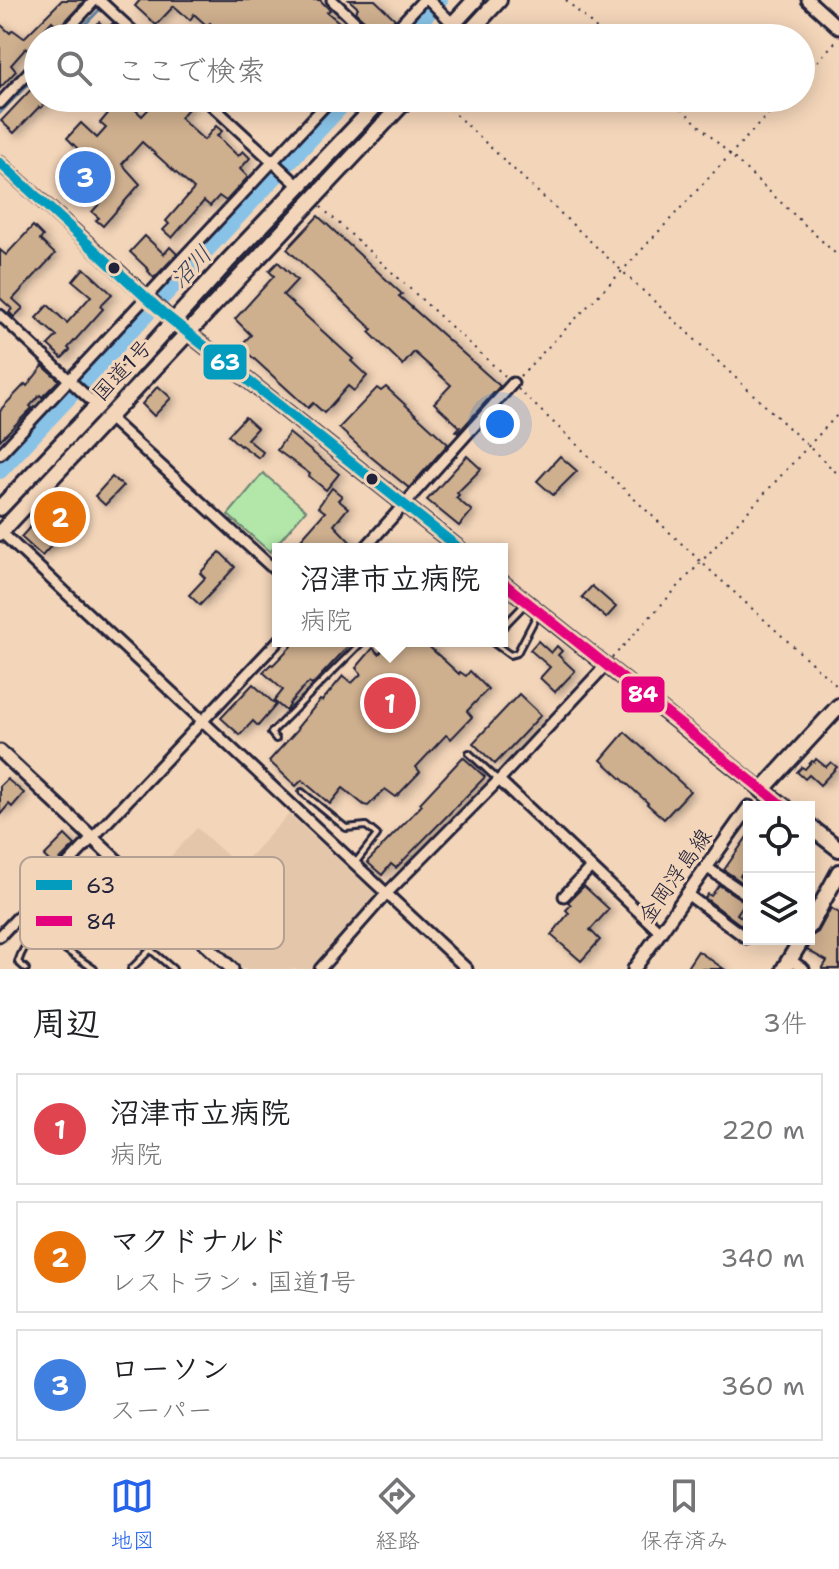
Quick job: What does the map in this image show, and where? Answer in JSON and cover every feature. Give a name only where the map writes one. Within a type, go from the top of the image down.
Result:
[{"type":"main road","points":[[446,24],[448,19],[475,0]]},
{"type":"main road","points":[[477,24],[499,0]]},
{"type":"main road","name":"国道1号","points":[[0,532],[168,317],[300,187],[370,112]]},
{"type":"main road","name":"国道1号","points":[[0,508],[98,407],[188,333],[395,112]]},
{"type":"main road","points":[[168,317],[452,543]]},
{"type":"main road","points":[[508,587],[776,801]]},
{"type":"main road","points":[[762,790],[839,706]]},
{"type":"main road","points":[[815,831],[839,849]]},
{"type":"main road","points":[[815,916],[839,872]]},
{"type":"main road","points":[[787,965],[799,945]]},
{"type":"street","points":[[74,24],[97,0],[124,24]]},
{"type":"street","points":[[332,0],[357,24]]},
{"type":"street","points":[[402,24],[426,0],[448,19]]},
{"type":"street","points":[[808,0],[839,28]]},
{"type":"street","points":[[0,103],[24,77]]},
{"type":"street","points":[[219,112],[300,187]]},
{"type":"street","points":[[0,454],[72,381],[320,112]]},
{"type":"street","points":[[0,163],[168,317]]},
{"type":"street","points":[[0,315],[272,567]]},
{"type":"street","points":[[369,543],[513,383]]},
{"type":"street","points":[[0,532],[467,969]]},
{"type":"street","points":[[75,857],[272,647]]},
{"type":"street","points":[[320,969],[386,894],[499,780],[606,665]]},
{"type":"street","points":[[0,751],[113,857]]},
{"type":"street","points":[[499,780],[660,932]]},
{"type":"street","name":"金岡浮島線","points":[[754,801],[762,790]]},
{"type":"street","name":"金岡浮島線","points":[[634,969],[743,815]]},
{"type":"street","points":[[564,896],[591,867]]},
{"type":"street","points":[[706,867],[743,892]]},
{"type":"street","points":[[687,894],[743,936]]},
{"type":"street","points":[[0,936],[20,915]]},
{"type":"street","points":[[211,949],[232,969]]},
{"type":"street","points":[[787,965],[804,969]]},
{"type":"lane","points":[[508,622],[527,602]]},
{"type":"lane","points":[[498,647],[510,655],[517,653],[539,611]]},
{"type":"lane","points":[[276,739],[271,733],[357,647]]},
{"type":"lane","points":[[469,753],[499,780]]},
{"type":"lane","points":[[302,792],[346,828],[366,826],[377,835],[355,864]]},
{"type":"lane","points":[[23,949],[18,962],[26,969]]},
{"type":"lane","points":[[64,949],[94,969]]},
{"type":"lane","points":[[148,949],[173,969]]},
{"type":"lane","points":[[131,969],[150,951]]},
{"type":"path","points":[[566,0],[591,24]]},
{"type":"path","points":[[815,64],[839,38]]},
{"type":"path","points":[[453,112],[839,475]]},
{"type":"path","points":[[685,112],[839,257]]},
{"type":"path","points":[[513,383],[770,112]]},
{"type":"path","points":[[313,200],[839,688]]},
{"type":"path","points":[[606,665],[839,413]]},
{"type":"shaded area","points":[[289,814],[378,896],[311,969],[243,969],[221,949],[284,949],[284,857],[249,857]]},
{"type":"shaded area","points":[[197,828],[229,857],[170,857]]},
{"type":"green space","points":[[263,473],[306,510],[278,543],[272,543],[270,552],[228,515]]},
{"type":"building","points":[[62,0],[85,0],[63,24],[52,21],[38,24]]},
{"type":"building","points":[[140,0],[320,0],[330,10],[327,12],[341,24],[205,24],[194,14],[190,20],[174,6],[155,24],[135,6]]},
{"type":"building","points":[[349,0],[375,0],[395,19],[391,24],[369,24],[355,12],[358,8]]},
{"type":"building","points":[[0,24],[10,33],[13,30],[24,38],[24,50],[11,65],[16,71],[0,88]]},
{"type":"building","points":[[24,97],[24,112],[34,112],[14,133],[1,121]]},
{"type":"building","points":[[109,112],[138,112],[142,116],[146,112],[185,112],[180,118],[204,140],[216,126],[222,131],[217,136],[238,156],[243,151],[250,158],[240,169],[248,177],[226,201],[219,196],[210,206],[204,201],[172,238],[163,230],[169,224],[166,221],[194,189],[142,142],[122,164],[140,184],[103,226],[92,212],[108,194],[96,183],[89,192],[73,177],[76,174],[73,171],[86,157],[67,138],[81,123],[97,138],[106,128],[100,123]]},
{"type":"building","points":[[318,216],[402,294],[399,296],[500,386],[458,433],[456,431],[460,427],[434,403],[451,385],[414,352],[403,365],[369,332],[372,329],[287,249]]},
{"type":"building","points":[[33,226],[43,236],[40,240],[55,254],[13,299],[23,308],[14,317],[9,312],[12,309],[0,298],[0,250],[6,255]]},
{"type":"building","points":[[145,236],[164,254],[170,247],[177,254],[154,278],[130,252]]},
{"type":"building","points":[[278,262],[297,280],[283,295],[353,359],[351,361],[367,376],[354,391],[348,386],[324,413],[313,403],[308,408],[240,346],[251,335],[235,319],[274,276],[269,271]]},
{"type":"building","points":[[84,268],[112,294],[62,358],[48,345],[57,336],[36,318],[48,305],[67,323],[91,296],[73,281]]},
{"type":"building","points":[[43,366],[59,380],[42,397],[40,395],[30,406],[32,408],[0,440],[2,408],[25,384],[27,386]]},
{"type":"building","points":[[158,386],[171,398],[154,416],[142,404]]},
{"type":"building","points":[[386,387],[448,444],[409,488],[339,428],[377,388],[381,391]]},
{"type":"building","points":[[245,417],[257,428],[247,439],[263,452],[259,458],[228,435]]},
{"type":"building","points":[[289,433],[339,474],[326,490],[277,450]]},
{"type":"building","points":[[467,456],[481,469],[457,493],[456,498],[472,511],[459,526],[427,500]]},
{"type":"building","points":[[560,456],[577,471],[553,495],[537,481]]},
{"type":"building","points":[[112,477],[123,486],[105,505],[95,496]]},
{"type":"building","points":[[332,488],[342,496],[338,500],[348,508],[334,525],[351,543],[306,543],[301,539],[325,512],[318,507]]},
{"type":"building","points":[[59,505],[75,522],[67,531],[48,518]]},
{"type":"building","points":[[36,525],[50,538],[48,541],[52,545],[42,556],[21,537]]},
{"type":"building","points":[[220,552],[235,567],[200,605],[189,595],[205,578],[200,573]]},
{"type":"building","points":[[592,586],[616,607],[606,618],[582,597]]},
{"type":"building","points":[[538,641],[551,653],[557,646],[562,651],[558,655],[575,671],[555,692],[540,678],[550,667],[530,650]]},
{"type":"building","points":[[290,647],[347,647],[312,685],[309,683],[301,690],[286,711],[274,701],[283,690],[263,672]]},
{"type":"building","points":[[385,647],[430,647],[459,674],[466,676],[470,671],[488,689],[467,711],[472,717],[451,739],[446,735],[416,767],[420,772],[396,797],[385,789],[368,806],[343,788],[330,804],[302,780],[296,786],[269,761],[343,676],[352,683],[361,674],[356,668],[373,648],[379,654]]},
{"type":"building","points":[[253,684],[276,705],[258,726],[253,721],[240,735],[221,718]]},
{"type":"building","points":[[519,694],[541,715],[495,764],[473,743]]},
{"type":"building","points":[[625,732],[690,791],[664,819],[601,760]]},
{"type":"building","points":[[463,757],[485,777],[396,868],[391,864],[382,875],[367,862]]},
{"type":"building","points":[[816,759],[826,767],[831,762],[837,767],[820,785],[809,775],[805,779],[797,772]]},
{"type":"building","points":[[7,779],[24,793],[0,815],[0,786]]},
{"type":"building","points":[[65,835],[75,845],[63,857],[44,856]]},
{"type":"building","points":[[743,843],[743,872],[740,876],[743,883],[724,870]]},
{"type":"building","points":[[719,885],[743,901],[737,914],[743,918],[743,926],[705,898],[708,894],[711,896]]},
{"type":"building","points":[[584,886],[609,909],[590,930],[600,940],[581,961],[551,935],[569,913],[566,910],[571,905],[568,902]]},
{"type":"building","points":[[831,908],[839,913],[839,969],[822,969],[827,961],[807,950],[810,945],[815,945],[815,934]]},
{"type":"building","points":[[698,951],[724,969],[686,969]]},
{"type":"waterway","points":[[86,24],[109,0]]},
{"type":"waterway","name":"沼川","points":[[418,24],[440,0]]},
{"type":"waterway","points":[[0,113],[24,88]]},
{"type":"waterway","name":"沼川","points":[[0,471],[336,112]]},
{"type":"transit line","name":"63","points":[[0,163],[163,313],[452,543]]},
{"type":"transit line","name":"84","points":[[508,587],[776,801]]},
{"type":"place","name":"ローソン","points":[[85,177]]},
{"type":"place","name":"マクドナルド","points":[[60,517]]},
{"type":"place","name":"沼津市立病院","points":[[390,703]]}]
